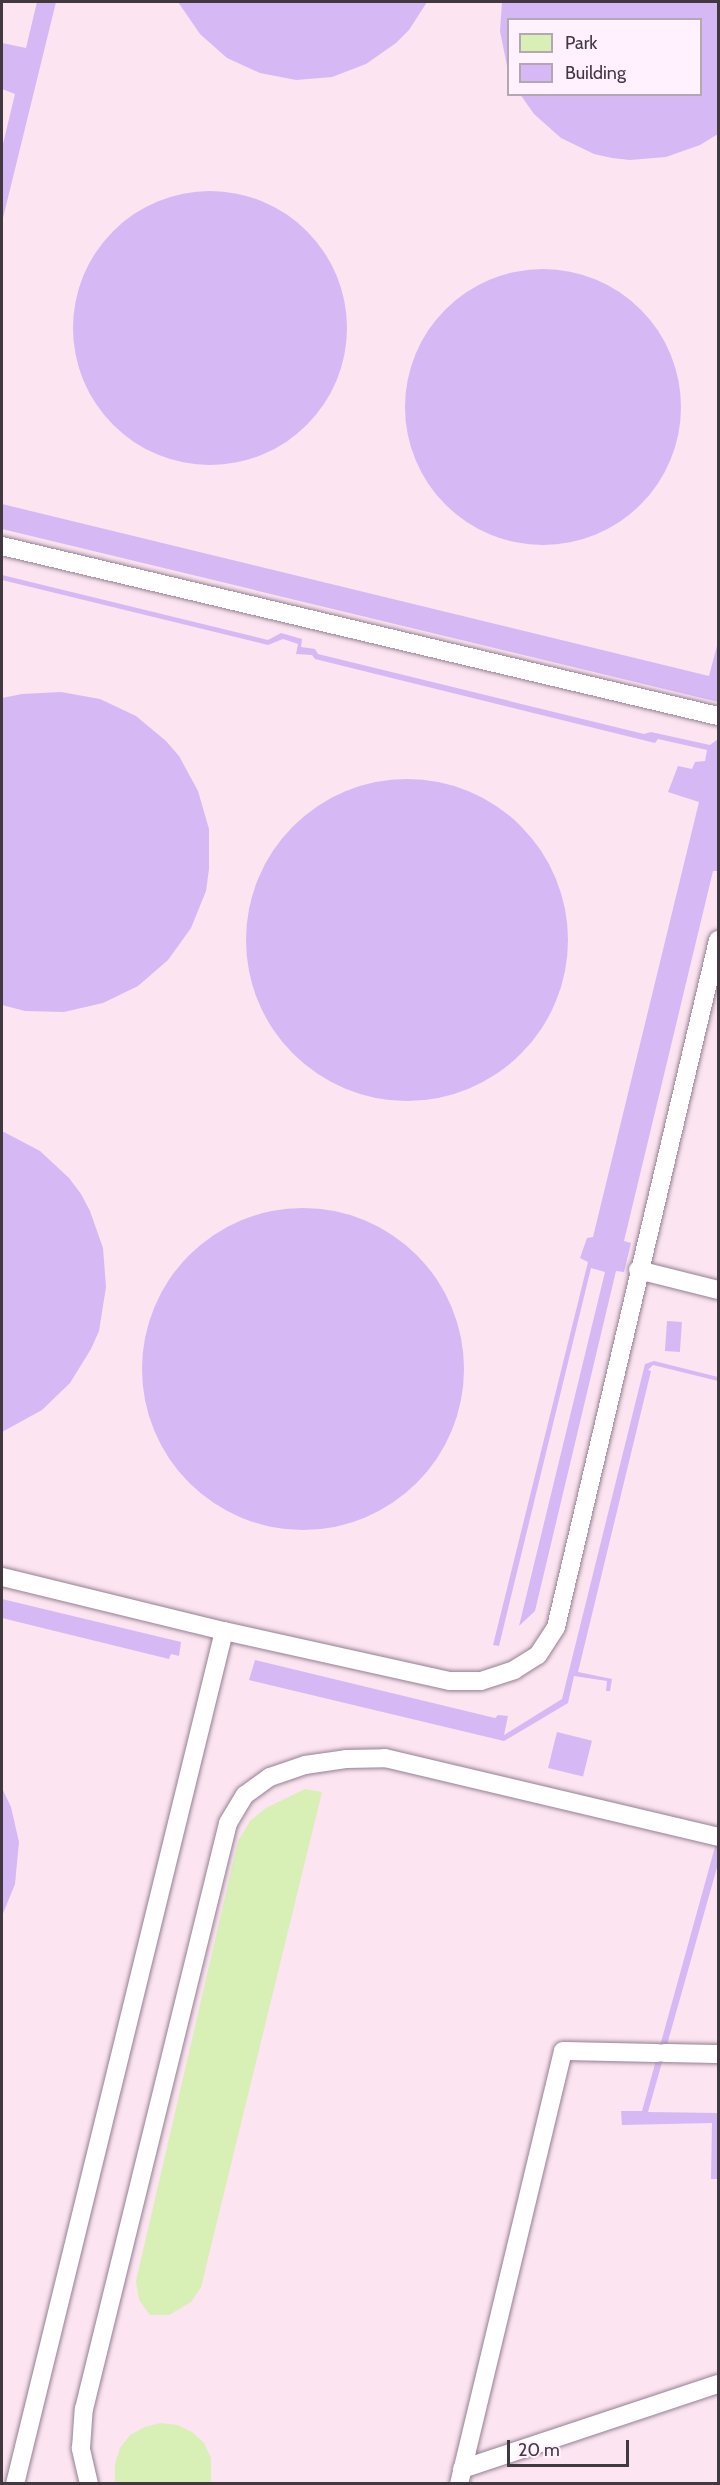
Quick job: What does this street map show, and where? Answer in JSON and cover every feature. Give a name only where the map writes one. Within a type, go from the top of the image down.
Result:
[{"type":"lane","points":[[2,546],[718,716]]},
{"type":"lane","points":[[2,1577],[224,1631],[450,1681],[482,1681],[514,1670],[538,1655],[556,1627],[638,1270],[718,940]]},
{"type":"lane","points":[[638,1270],[718,1290]]},
{"type":"lane","points":[[15,2484],[224,1631]]},
{"type":"lane","points":[[89,2484],[81,2448],[84,2409],[228,1823],[245,1795],[270,1777],[305,1765],[346,1759],[385,1758],[718,1837]]},
{"type":"lane","points":[[460,2476],[563,2051],[718,2054]]},
{"type":"lane","points":[[460,2476],[718,2384]]},
{"type":"shaded area","points":[[2,2],[718,2],[718,2483],[2,2483]]},
{"type":"green space","points":[[305,1789],[322,1792],[201,2287],[191,2302],[169,2315],[150,2315],[139,2300],[136,2281],[238,1841],[250,1821],[266,1808]]},
{"type":"green space","points":[[161,2423],[177,2425],[192,2432],[204,2443],[211,2458],[211,2483],[115,2483],[115,2464],[120,2448],[130,2435],[145,2427]]},
{"type":"building","points":[[37,2],[56,2],[2,222],[2,148],[15,94],[2,89],[2,43],[26,48]]},
{"type":"building","points":[[178,2],[427,2],[409,30],[396,43],[366,64],[332,77],[296,80],[260,73],[227,58],[200,34]]},
{"type":"building","points":[[502,2],[718,2],[718,134],[700,145],[666,157],[630,160],[612,158],[594,154],[561,138],[534,114],[521,96],[702,96],[702,18],[507,18],[507,66],[500,31]]},
{"type":"building","points":[[210,191],[237,194],[262,201],[286,214],[307,231],[324,252],[337,276],[344,301],[347,328],[344,355],[337,380],[324,404],[307,425],[286,442],[262,455],[237,462],[210,465],[183,462],[158,455],[134,442],[113,425],[96,404],[83,380],[76,355],[73,328],[76,301],[83,276],[96,252],[113,231],[134,214],[158,201],[183,194]]},
{"type":"building","points":[[543,269],[570,272],[596,280],[619,293],[640,310],[657,331],[670,354],[678,380],[681,407],[678,434],[670,460],[657,483],[640,504],[619,521],[596,534],[570,542],[543,545],[516,542],[490,534],[467,521],[446,504],[429,483],[416,460],[408,434],[405,407],[408,380],[416,354],[429,331],[446,310],[467,293],[490,280],[516,272]]},
{"type":"building","points":[[2,504],[709,676],[718,642],[718,702],[2,529]]},
{"type":"building","points":[[2,575],[268,640],[281,633],[302,639],[301,647],[315,649],[318,654],[644,734],[651,732],[710,745],[718,739],[718,871],[713,871],[624,1241],[631,1243],[624,1272],[616,1271],[535,1611],[519,1626],[605,1272],[591,1268],[499,1646],[493,1645],[588,1262],[580,1258],[587,1238],[593,1237],[699,802],[668,792],[678,766],[692,769],[695,762],[705,761],[707,750],[658,739],[655,743],[315,659],[312,655],[296,654],[298,644],[283,639],[268,645],[2,580]]},
{"type":"building","points":[[61,692],[100,699],[136,716],[166,741],[179,756],[198,791],[209,829],[209,869],[206,891],[191,928],[168,960],[138,986],[103,1003],[64,1012],[25,1011],[2,1005],[2,698],[22,694]]},
{"type":"building","points":[[407,779],[438,782],[469,791],[496,806],[521,826],[541,851],[556,878],[565,909],[568,940],[565,971],[556,1002],[541,1029],[521,1054],[496,1074],[469,1089],[438,1098],[407,1101],[376,1098],[345,1089],[318,1074],[293,1054],[273,1029],[258,1002],[249,971],[246,940],[249,909],[258,878],[273,851],[293,826],[318,806],[345,791],[376,782]]},
{"type":"building","points":[[2,1131],[40,1151],[69,1178],[81,1194],[90,1211],[103,1248],[106,1287],[99,1331],[70,1383],[42,1410],[2,1432]]},
{"type":"building","points":[[303,1208],[334,1211],[365,1220],[392,1235],[417,1255],[437,1280],[452,1307],[461,1338],[464,1369],[461,1400],[452,1431],[437,1458],[417,1483],[392,1503],[365,1518],[334,1527],[303,1530],[272,1527],[241,1518],[214,1503],[189,1483],[169,1458],[154,1431],[145,1400],[142,1369],[145,1338],[154,1307],[169,1280],[189,1255],[214,1235],[241,1220],[272,1211]]},
{"type":"building","points":[[667,1321],[682,1322],[680,1352],[665,1351]]},
{"type":"building","points":[[654,1361],[718,1377],[718,1381],[653,1365],[648,1370],[651,1371],[578,1672],[612,1679],[610,1691],[606,1691],[607,1681],[574,1676],[568,1703],[504,1741],[249,1680],[255,1660],[495,1718],[498,1715],[508,1716],[504,1735],[562,1699],[645,1364]]},
{"type":"building","points":[[2,1599],[181,1642],[179,1656],[171,1654],[169,1659],[2,1618]]},
{"type":"building","points":[[557,1732],[592,1741],[583,1777],[548,1768]]},
{"type":"building","points":[[2,1788],[11,1807],[19,1842],[15,1884],[2,1916]]},
{"type":"building","points":[[718,1836],[718,1864],[648,2112],[718,2113],[718,2179],[711,2179],[712,2123],[622,2125],[621,2111],[642,2111]]}]
